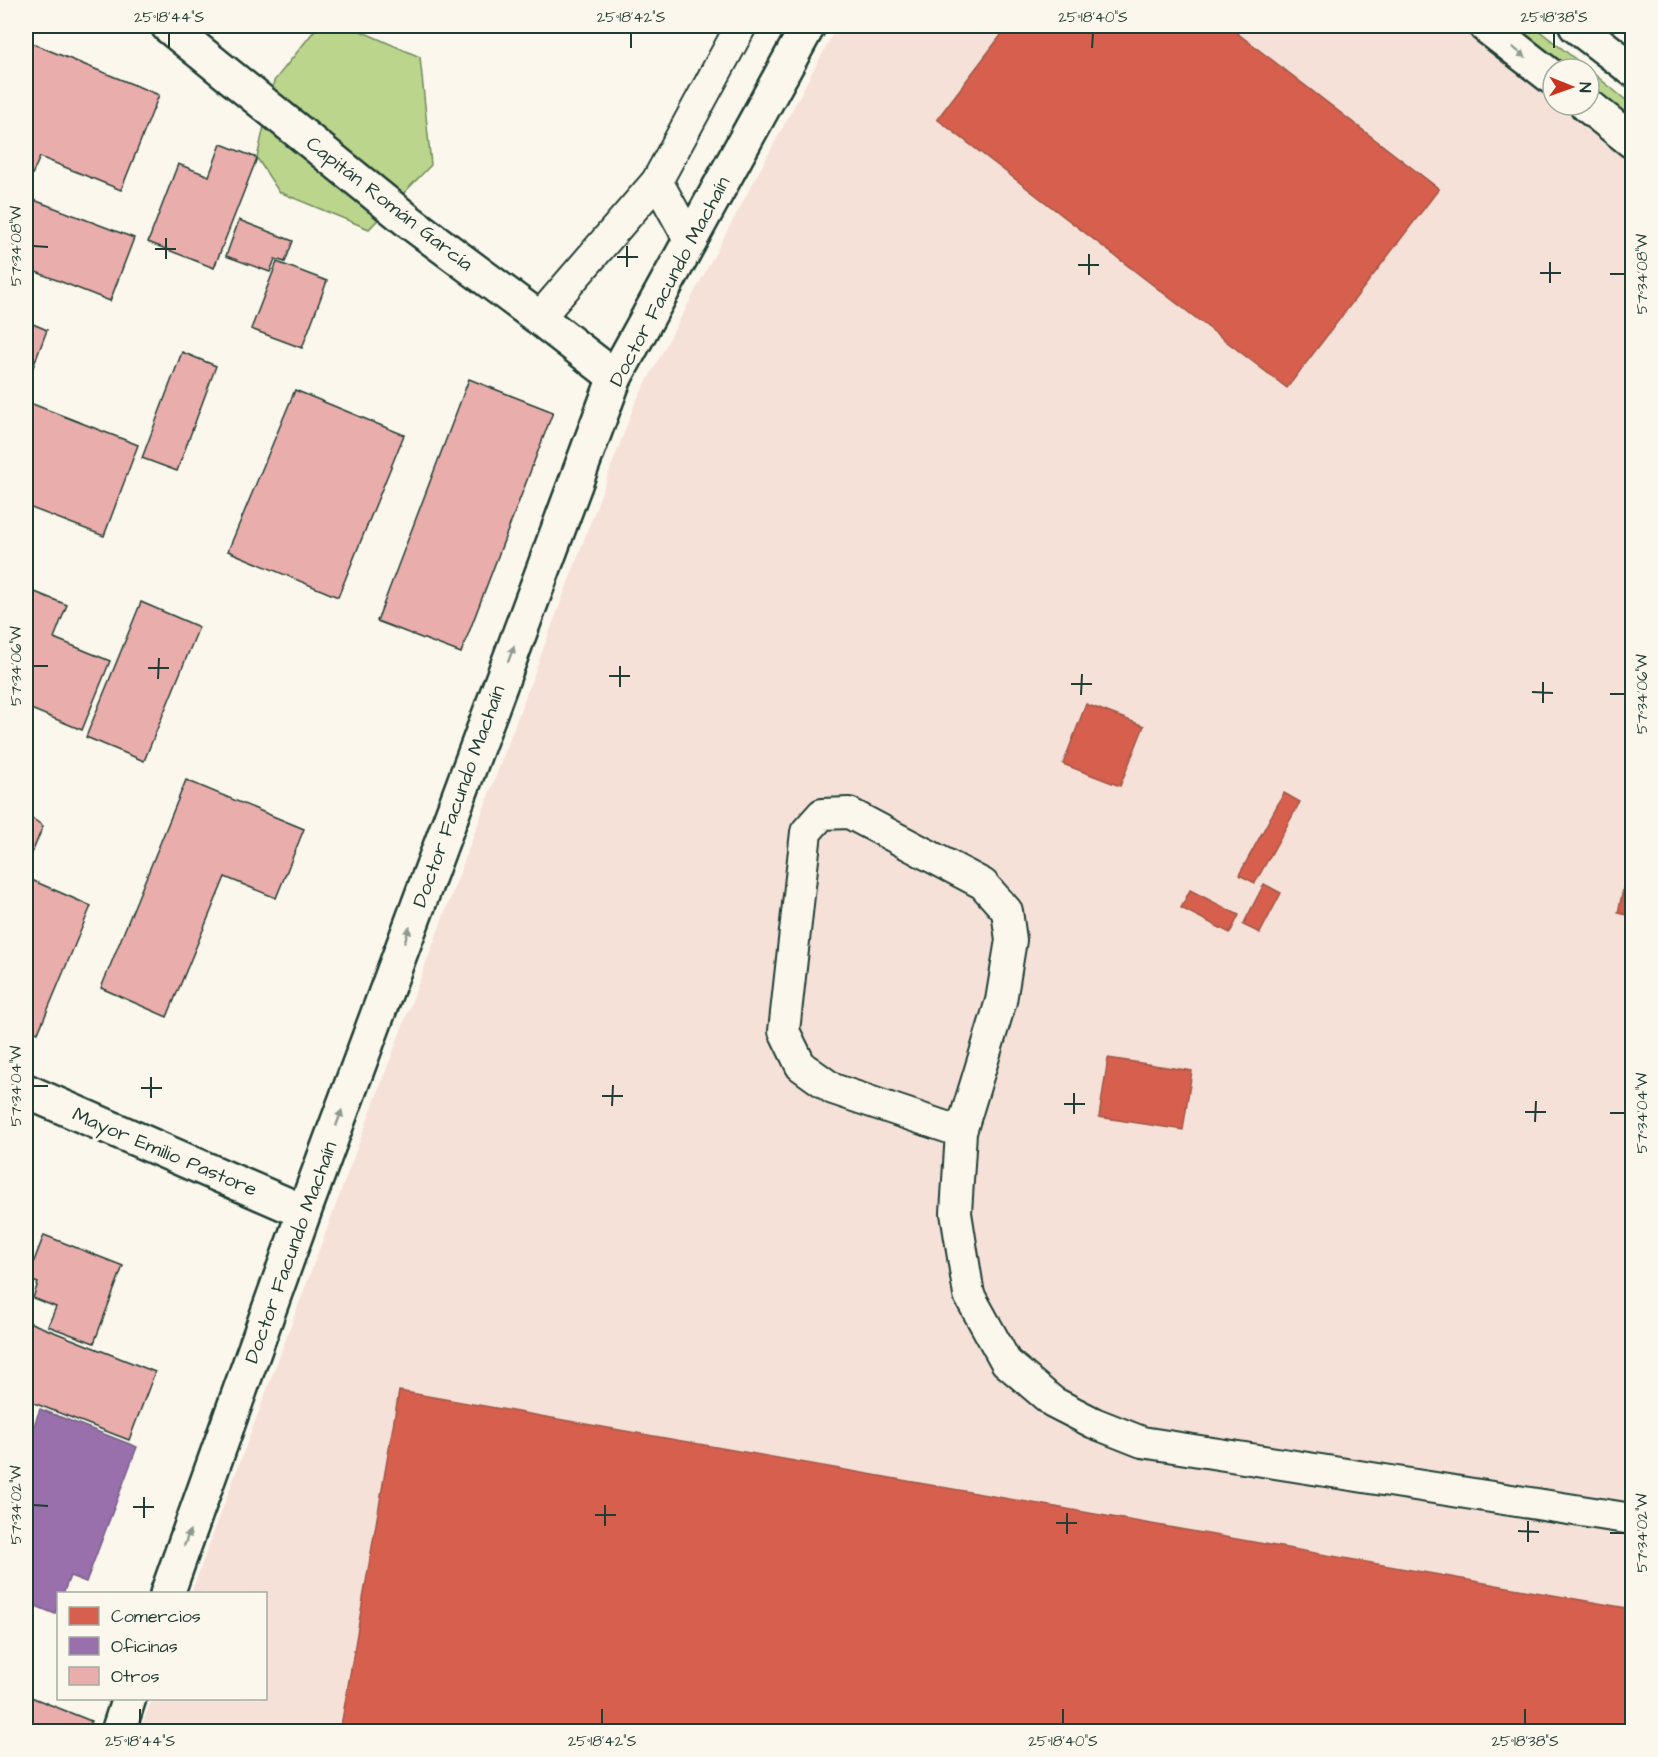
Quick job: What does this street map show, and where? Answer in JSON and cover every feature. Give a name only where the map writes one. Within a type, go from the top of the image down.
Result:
[{"type":"main road","name":"Capitán Román García","points":[[168,26],[411,223],[615,376]]},
{"type":"main road","name":"Doctor Facundo Machaín","points":[[167,1592],[304,1212],[615,376],[808,26]]},
{"type":"main road","points":[[1486,26],[1541,69]]},
{"type":"main road","points":[[1576,26],[1632,69]]},
{"type":"main road","points":[[1601,116],[1632,141]]},
{"type":"main road","name":"Mayor Emilio Pastore","points":[[26,1091],[304,1212]]},
{"type":"main road","points":[[118,1731],[128,1700]]},
{"type":"lane","points":[[539,318],[657,181],[741,26]]},
{"type":"lane","points":[[657,181],[690,241]]},
{"type":"lane","points":[[961,1132],[833,1089],[801,1066],[784,1031],[806,832],[822,814],[849,813],[983,884],[1007,911],[1011,940],[1001,1001],[961,1132],[956,1213],[969,1295],[1006,1362],[1053,1402],[1094,1423],[1142,1442],[1632,1520]]},
{"type":"shaded area","points":[[837,26],[1459,26],[1541,89],[1541,117],[1577,117],[1632,160],[1632,1731],[139,1732],[152,1700],[267,1700],[267,1592],[191,1592],[635,403]]},
{"type":"green space","points":[[318,26],[349,26],[420,57],[431,165],[369,229],[279,192],[257,158],[274,81]]},
{"type":"green space","points":[[1511,26],[1533,26],[1573,57],[1551,57]]},
{"type":"green space","points":[[1601,80],[1632,105],[1632,122],[1601,97]]},
{"type":"building: Comercios","points":[[1008,26],[1228,26],[1439,189],[1287,388],[937,119]]},
{"type":"building: Comercios","points":[[1086,704],[1144,726],[1120,786],[1063,764]]},
{"type":"building: Comercios","points":[[1284,793],[1300,802],[1255,883],[1239,875]]},
{"type":"building: Comercios","points":[[1632,847],[1632,916],[1618,913]]},
{"type":"building: Comercios","points":[[1264,884],[1281,893],[1260,933],[1243,925]]},
{"type":"building: Comercios","points":[[1190,890],[1239,915],[1230,933],[1181,908]]},
{"type":"building: Comercios","points":[[1108,1058],[1192,1071],[1183,1130],[1099,1117]]},
{"type":"building: Comercios","points":[[399,1391],[1632,1609],[1632,1732],[340,1732]]},
{"type":"building: Oficinas","points":[[40,1409],[137,1447],[86,1582],[70,1576],[64,1592],[57,1592],[55,1614],[26,1602],[26,1447]]},
{"type":"building: Otros","points":[[26,41],[159,95],[121,190],[40,157],[26,188]]},
{"type":"building: Otros","points":[[221,144],[257,158],[214,268],[148,242],[178,164],[209,176]]},
{"type":"building: Otros","points":[[26,197],[134,238],[110,301],[26,268]]},
{"type":"building: Otros","points":[[239,220],[293,241],[285,262],[275,259],[270,272],[226,256]]},
{"type":"building: Otros","points":[[277,262],[327,281],[302,348],[251,329]]},
{"type":"building: Otros","points":[[26,321],[47,330],[26,386]]},
{"type":"building: Otros","points":[[182,352],[216,366],[177,471],[142,458]]},
{"type":"building: Otros","points":[[469,379],[553,412],[461,653],[377,621]]},
{"type":"building: Otros","points":[[295,390],[404,435],[338,597],[228,551]]},
{"type":"building: Otros","points":[[30,403],[138,445],[104,536],[26,506],[26,416]]},
{"type":"building: Otros","points":[[35,592],[67,605],[54,638],[110,661],[82,730],[26,707],[26,615]]},
{"type":"building: Otros","points":[[141,602],[199,627],[144,761],[86,737]]},
{"type":"building: Otros","points":[[186,780],[304,829],[276,898],[225,877],[167,1017],[101,988]]},
{"type":"building: Otros","points":[[26,814],[43,826],[26,868]]},
{"type":"building: Otros","points":[[27,878],[91,906],[38,1033],[26,1028]]},
{"type":"building: Otros","points":[[44,1235],[123,1266],[94,1343],[48,1326],[56,1307],[33,1298],[38,1283],[27,1279]]},
{"type":"building: Otros","points":[[26,1321],[155,1372],[129,1440],[26,1400]]},
{"type":"building: Otros","points":[[26,1695],[91,1721],[87,1732],[26,1732]]}]
